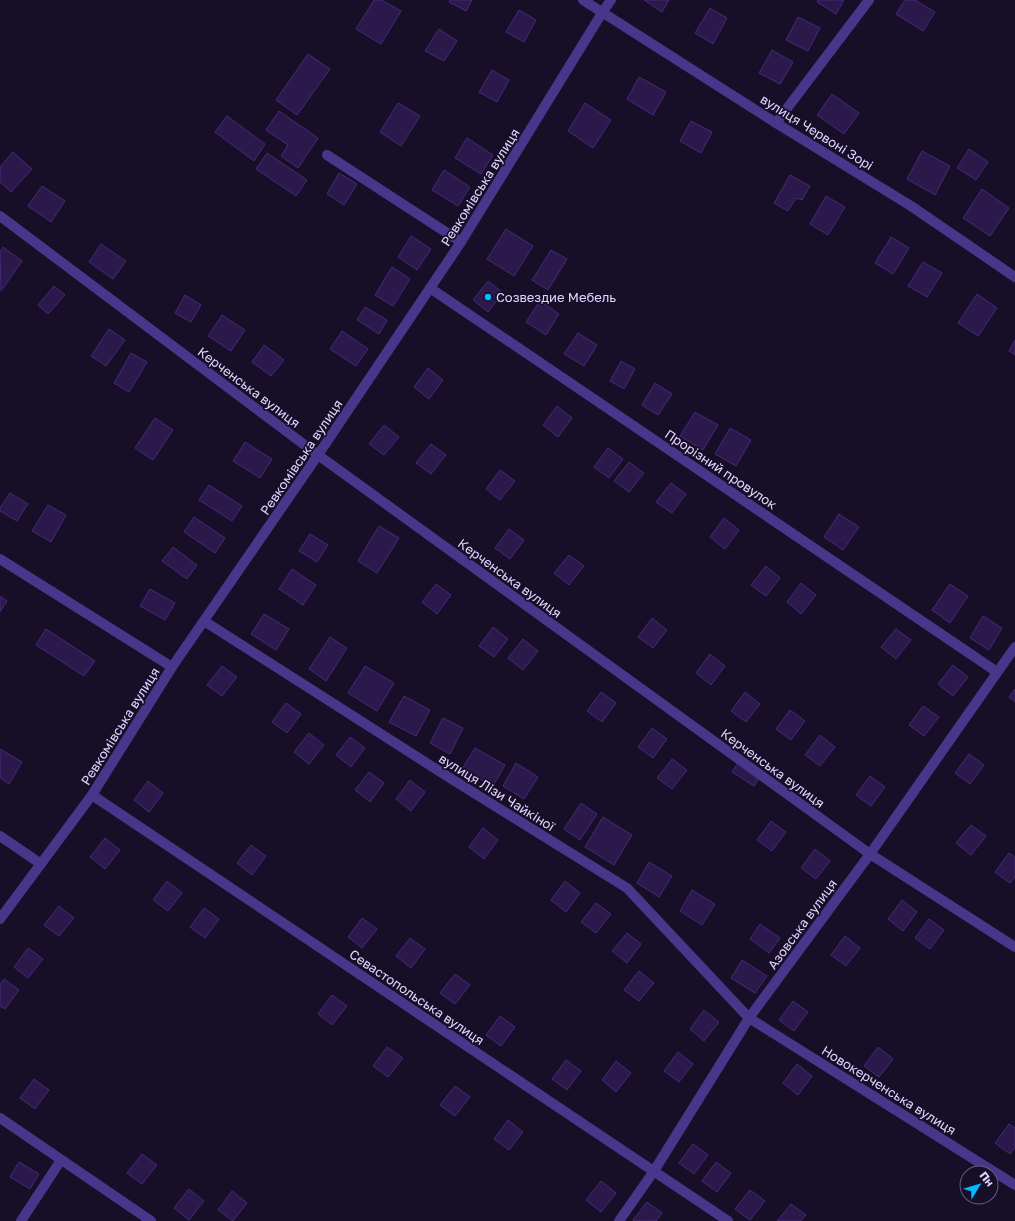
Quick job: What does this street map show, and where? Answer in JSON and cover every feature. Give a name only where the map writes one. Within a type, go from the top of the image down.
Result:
[{"type":"street","name":"вулиця Червоні Зорі","points":[[583,0],[776,123],[911,206],[1015,277]]},
{"type":"street","name":"Ревкомівська вулиця","points":[[0,919],[92,795],[172,668],[318,455],[461,242],[611,0]]},
{"type":"street","points":[[776,123],[869,0]]},
{"type":"street","points":[[327,155],[461,242]]},
{"type":"street","name":"Керченська вулиця","points":[[0,216],[318,455],[870,854],[1015,947]]},
{"type":"street","name":"Прорізний провулок","points":[[430,288],[998,672]]},
{"type":"street","points":[[0,559],[172,668]]},
{"type":"street","name":"вулиця Лізи Чайкіної","points":[[204,621],[450,778],[627,888],[749,1018]]},
{"type":"street","name":"Азовська вулиця","points":[[619,1221],[654,1171],[749,1018],[870,854],[1015,647]]},
{"type":"street","name":"Севастопольська вулиця","points":[[92,795],[728,1221]]},
{"type":"street","points":[[0,836],[41,864]]},
{"type":"street","name":"Новокерченська вулиця","points":[[749,1018],[1015,1185]]},
{"type":"street","points":[[0,1118],[151,1221]]},
{"type":"street","points":[[21,1221],[61,1160]]},
{"type":"building","points":[[374,0],[382,0],[401,11],[381,44],[356,29]]},
{"type":"building","points":[[450,0],[472,0],[466,11],[449,2]]},
{"type":"building","points":[[644,0],[669,0],[662,12]]},
{"type":"building","points":[[818,0],[844,0],[836,14],[817,2]]},
{"type":"building","points":[[905,0],[915,0],[935,12],[923,31],[896,14]]},
{"type":"building","points":[[710,8],[727,18],[713,44],[695,33]]},
{"type":"building","points":[[519,10],[536,20],[524,42],[506,32]]},
{"type":"building","points":[[798,17],[820,28],[808,51],[786,40]]},
{"type":"building","points":[[439,29],[457,41],[444,61],[425,51]]},
{"type":"building","points":[[772,50],[793,62],[780,84],[759,73]]},
{"type":"building","points":[[308,54],[330,69],[297,115],[276,100]]},
{"type":"building","points":[[492,70],[509,80],[497,102],[479,92]]},
{"type":"building","points":[[639,77],[666,92],[653,115],[627,99]]},
{"type":"building","points":[[832,94],[859,113],[844,134],[817,115]]},
{"type":"building","points":[[398,103],[420,116],[401,146],[380,132]]},
{"type":"building","points":[[585,103],[611,120],[593,148],[568,131]]},
{"type":"building","points":[[279,111],[318,138],[298,168],[281,156],[288,145],[266,130]]},
{"type":"building","points":[[227,116],[265,144],[254,161],[215,132]]},
{"type":"building","points":[[691,121],[712,132],[701,153],[680,141]]},
{"type":"building","points":[[467,138],[493,155],[481,174],[455,158]]},
{"type":"building","points":[[969,149],[988,162],[976,180],[957,168]]},
{"type":"building","points":[[922,151],[950,166],[935,195],[907,179]]},
{"type":"building","points":[[13,152],[32,169],[11,192],[0,182],[0,167]]},
{"type":"building","points":[[267,153],[307,180],[296,196],[256,169]]},
{"type":"building","points":[[444,170],[470,187],[458,206],[432,190]]},
{"type":"building","points":[[339,173],[357,184],[344,205],[327,194]]},
{"type":"building","points":[[790,175],[810,186],[802,200],[796,198],[788,211],[774,203]]},
{"type":"building","points":[[42,186],[65,201],[51,222],[28,206]]},
{"type":"building","points":[[982,189],[1009,208],[990,236],[963,218]]},
{"type":"building","points":[[826,196],[845,207],[828,235],[810,224]]},
{"type":"building","points":[[506,229],[533,246],[514,276],[487,259]]},
{"type":"building","points":[[411,236],[431,249],[417,270],[398,257]]},
{"type":"building","points":[[891,237],[909,248],[893,274],[875,263]]},
{"type":"building","points":[[101,244],[126,261],[113,279],[89,262]]},
{"type":"building","points":[[3,247],[22,261],[1,291],[0,252]]},
{"type":"building","points":[[551,250],[567,259],[548,290],[532,280]]},
{"type":"building","points":[[923,262],[942,273],[927,297],[908,286]]},
{"type":"building","points":[[392,267],[410,279],[393,306],[375,295]]},
{"type":"building","name":"Созвездие Мебель","points":[[488,281],[503,293],[488,312],[473,300]]},
{"type":"building","points":[[54,286],[65,295],[48,314],[38,305]]},
{"type":"building","points":[[977,294],[997,308],[978,336],[958,323]]},
{"type":"building","points":[[185,295],[201,305],[191,322],[175,313]]},
{"type":"building","points":[[540,301],[559,314],[546,335],[526,322]]},
{"type":"building","points":[[365,307],[387,320],[379,334],[357,320]]},
{"type":"building","points":[[222,315],[245,330],[231,351],[208,336]]},
{"type":"building","points":[[109,329],[125,340],[106,366],[91,356]]},
{"type":"building","points":[[342,331],[368,349],[356,366],[330,349]]},
{"type":"building","points":[[578,333],[597,345],[584,366],[564,354]]},
{"type":"building","points":[[1015,340],[1015,355],[1009,351]]},
{"type":"building","points":[[264,345],[284,360],[271,376],[252,362]]},
{"type":"building","points":[[131,353],[147,362],[129,392],[114,383]]},
{"type":"building","points":[[621,361],[635,369],[624,389],[610,381]]},
{"type":"building","points":[[428,368],[443,380],[429,399],[414,387]]},
{"type":"building","points":[[655,383],[672,394],[658,415],[642,405]]},
{"type":"building","points":[[557,406],[572,418],[558,437],[543,425]]},
{"type":"building","points":[[695,412],[718,425],[703,450],[680,436]]},
{"type":"building","points":[[155,418],[173,430],[153,460],[135,448]]},
{"type":"building","points":[[384,425],[399,437],[384,455],[369,444]]},
{"type":"building","points":[[730,428],[751,440],[736,466],[715,454]]},
{"type":"building","points":[[245,442],[272,459],[260,478],[233,461]]},
{"type":"building","points":[[431,444],[446,455],[431,474],[416,463]]},
{"type":"building","points":[[608,448],[623,459],[609,478],[594,467]]},
{"type":"building","points":[[629,462],[644,473],[629,492],[614,481]]},
{"type":"building","points":[[500,470],[515,481],[500,500],[486,489]]},
{"type":"building","points":[[671,483],[686,494],[672,513],[656,502]]},
{"type":"building","points":[[209,485],[242,506],[232,521],[199,500]]},
{"type":"building","points":[[10,493],[28,504],[17,521],[0,511],[0,508]]},
{"type":"building","points":[[48,505],[66,515],[51,542],[32,531]]},
{"type":"building","points":[[839,514],[859,527],[843,550],[824,537]]},
{"type":"building","points":[[194,517],[225,538],[215,553],[184,532]]},
{"type":"building","points":[[724,518],[739,530],[725,549],[710,537]]},
{"type":"building","points":[[379,526],[399,538],[377,573],[358,561]]},
{"type":"building","points":[[509,529],[524,540],[510,559],[495,548]]},
{"type":"building","points":[[310,534],[328,545],[317,562],[299,551]]},
{"type":"building","points":[[173,547],[197,565],[187,579],[162,561]]},
{"type":"building","points":[[569,555],[584,566],[569,585],[554,573]]},
{"type":"building","points":[[766,566],[780,578],[766,596],[751,585]]},
{"type":"building","points":[[292,569],[316,585],[303,605],[279,589]]},
{"type":"building","points":[[801,583],[816,595],[801,614],[787,602]]},
{"type":"building","points":[[436,584],[451,595],[437,614],[422,602]]},
{"type":"building","points":[[950,584],[968,596],[950,623],[932,610]]},
{"type":"building","points":[[150,589],[175,603],[165,620],[140,606]]},
{"type":"building","points":[[0,596],[7,601],[0,612]]},
{"type":"building","points":[[264,614],[289,629],[276,650],[251,634]]},
{"type":"building","points":[[983,616],[1002,628],[989,650],[970,638]]},
{"type":"building","points":[[652,618],[667,630],[653,648],[638,637]]},
{"type":"building","points":[[493,627],[508,639],[494,657],[479,646]]},
{"type":"building","points":[[46,629],[95,661],[84,676],[36,645]]},
{"type":"building","points":[[896,629],[911,640],[896,659],[881,647]]},
{"type":"building","points":[[330,637],[347,648],[326,681],[309,669]]},
{"type":"building","points":[[523,639],[538,651],[523,670],[508,658]]},
{"type":"building","points":[[710,654],[725,666],[711,685],[696,673]]},
{"type":"building","points":[[953,665],[968,677],[953,696],[938,684]]},
{"type":"building","points":[[222,666],[237,677],[222,696],[207,685]]},
{"type":"building","points":[[365,666],[394,683],[377,711],[348,693]]},
{"type":"building","points":[[1015,689],[1015,702],[1009,697]]},
{"type":"building","points":[[601,692],[616,703],[602,722],[587,711]]},
{"type":"building","points":[[745,692],[760,704],[746,722],[731,711]]},
{"type":"building","points":[[404,696],[430,710],[416,736],[389,722]]},
{"type":"building","points":[[286,703],[301,714],[287,733],[272,722]]},
{"type":"building","points":[[923,706],[939,717],[924,736],[909,725]]},
{"type":"building","points":[[790,710],[805,721],[791,740],[776,729]]},
{"type":"building","points":[[443,718],[463,728],[450,754],[430,743]]},
{"type":"building","points":[[652,728],[667,739],[653,758],[638,747]]},
{"type":"building","points":[[309,733],[324,745],[309,764],[294,752]]},
{"type":"building","points":[[820,735],[835,747],[820,766],[805,755]]},
{"type":"building","points":[[350,737],[365,748],[351,767],[336,755]]},
{"type":"building","points":[[475,748],[505,765],[493,786],[462,769]]},
{"type":"building","points":[[0,749],[22,762],[9,784],[0,778]]},
{"type":"building","points":[[969,754],[984,765],[970,784],[955,773]]},
{"type":"building","points":[[672,759],[687,770],[672,789],[657,778]]},
{"type":"building","points":[[740,759],[762,773],[754,786],[732,772]]},
{"type":"building","points":[[516,763],[538,777],[524,799],[503,786]]},
{"type":"building","points":[[369,772],[384,783],[370,802],[355,790]]},
{"type":"building","points":[[870,776],[885,787],[871,806],[856,795]]},
{"type":"building","points":[[410,780],[425,792],[411,811],[396,799]]},
{"type":"building","points":[[148,781],[163,793],[149,812],[134,800]]},
{"type":"building","points":[[581,803],[597,814],[580,840],[564,829]]},
{"type":"building","points":[[603,817],[632,835],[614,865],[585,847]]},
{"type":"building","points":[[771,821],[786,832],[772,851],[757,840]]},
{"type":"building","points":[[971,825],[986,836],[971,855],[956,843]]},
{"type":"building","points":[[483,828],[498,840],[484,859],[469,847]]},
{"type":"building","points":[[105,838],[120,850],[105,869],[90,857]]},
{"type":"building","points":[[251,845],[266,856],[252,875],[237,863]]},
{"type":"building","points":[[815,849],[830,861],[816,879],[801,868]]},
{"type":"building","points":[[1009,853],[1015,857],[1015,877],[1010,883],[995,872]]},
{"type":"building","points":[[649,862],[672,876],[659,897],[637,883]]},
{"type":"building","points":[[167,881],[182,893],[168,911],[153,900]]},
{"type":"building","points":[[565,881],[580,893],[566,912],[551,900]]},
{"type":"building","points":[[692,890],[715,904],[702,925],[680,911]]},
{"type":"building","points":[[902,900],[917,912],[903,931],[888,919]]},
{"type":"building","points":[[596,903],[611,914],[596,933],[581,922]]},
{"type":"building","points":[[59,906],[74,918],[59,936],[44,925]]},
{"type":"building","points":[[204,908],[219,919],[205,938],[190,927]]},
{"type":"building","points":[[362,918],[377,929],[362,948],[348,937]]},
{"type":"building","points":[[929,919],[944,930],[930,949],[915,938]]},
{"type":"building","points":[[760,924],[780,938],[769,953],[750,939]]},
{"type":"building","points":[[627,933],[641,944],[627,963],[612,951]]},
{"type":"building","points":[[845,936],[860,948],[846,966],[831,955]]},
{"type":"building","points":[[410,938],[425,949],[411,968],[396,956]]},
{"type":"building","points":[[28,948],[43,959],[28,978],[14,967]]},
{"type":"building","points":[[742,960],[767,976],[755,993],[731,978]]},
{"type":"building","points":[[639,971],[654,983],[639,1001],[624,990]]},
{"type":"building","points":[[455,974],[470,985],[455,1004],[440,993]]},
{"type":"building","points":[[4,979],[19,990],[5,1009],[0,1006],[0,985]]},
{"type":"building","points":[[332,995],[347,1006],[332,1025],[318,1014]]},
{"type":"building","points":[[793,1001],[808,1012],[794,1031],[779,1020]]},
{"type":"building","points":[[704,1010],[719,1022],[704,1041],[690,1029]]},
{"type":"building","points":[[500,1016],[515,1027],[501,1046],[486,1035]]},
{"type":"building","points":[[387,1047],[403,1058],[388,1077],[373,1066]]},
{"type":"building","points":[[878,1047],[893,1059],[879,1077],[864,1066]]},
{"type":"building","points":[[678,1052],[693,1064],[679,1082],[664,1071]]},
{"type":"building","points":[[566,1060],[581,1071],[567,1090],[552,1079]]},
{"type":"building","points":[[616,1061],[631,1073],[616,1092],[602,1080]]},
{"type":"building","points":[[797,1064],[812,1076],[798,1095],[783,1083]]},
{"type":"building","points":[[34,1079],[49,1090],[35,1109],[20,1098]]},
{"type":"building","points":[[455,1086],[470,1097],[455,1116],[440,1105]]},
{"type":"building","points":[[508,1120],[523,1132],[509,1150],[494,1139]]},
{"type":"building","points":[[1009,1124],[1015,1128],[1015,1147],[1010,1154],[995,1143]]},
{"type":"building","points":[[693,1144],[708,1155],[694,1174],[679,1163]]},
{"type":"building","points":[[142,1154],[157,1165],[142,1184],[127,1173]]},
{"type":"building","points":[[19,1162],[39,1174],[30,1189],[10,1177]]},
{"type":"building","points":[[716,1162],[731,1173],[717,1192],[702,1181]]},
{"type":"building","points":[[601,1181],[616,1193],[601,1212],[586,1200]]},
{"type":"building","points":[[189,1189],[204,1201],[189,1220],[174,1208]]},
{"type":"building","points":[[750,1190],[765,1201],[750,1220],[735,1209]]},
{"type":"building","points":[[232,1191],[247,1203],[233,1221],[218,1210]]},
{"type":"building","points":[[647,1202],[662,1213],[656,1221],[634,1221],[633,1220]]},
{"type":"building","points":[[791,1204],[806,1215],[801,1221],[777,1221]]},
{"type":"place","name":"Созвездие Мебель","points":[[488,297]]}]
